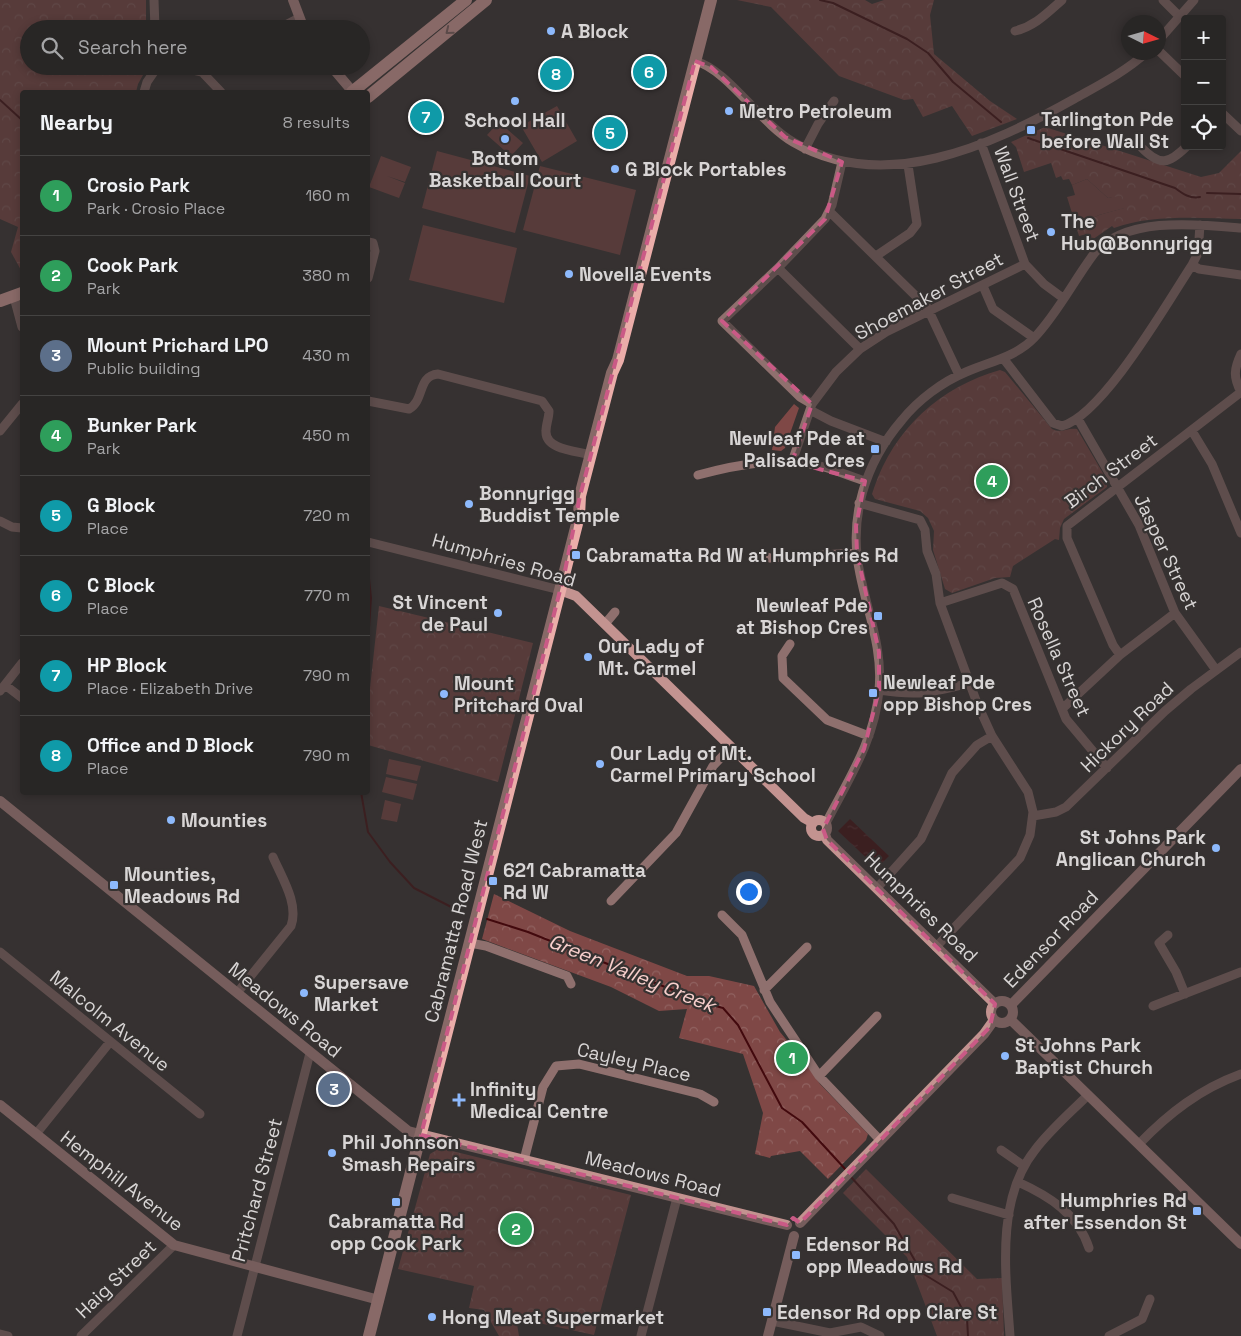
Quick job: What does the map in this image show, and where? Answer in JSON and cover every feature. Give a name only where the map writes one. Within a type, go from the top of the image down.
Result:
[{"type":"main road","points":[[293,0],[299,18]]},
{"type":"main road","points":[[354,90],[466,0]]},
{"type":"main road","points":[[370,95],[486,0]]},
{"type":"main road","name":"Cabramatta Road West","points":[[579,516],[580,496],[612,373],[618,360],[710,0]]},
{"type":"main road","points":[[338,75],[350,90]]},
{"type":"main road","points":[[0,301],[18,295]]},
{"type":"main road","name":"Cabramatta Road West","points":[[369,1336],[579,516],[587,498],[619,375],[618,360]]},
{"type":"main road","name":"Humphries Road","points":[[560,590],[576,596],[804,818],[812,823]]},
{"type":"main road","name":"Edensor Road","points":[[1011,1005],[1241,769]]},
{"type":"main road","name":"Meadows Road","points":[[0,801],[408,1131],[787,1225]]},
{"type":"main road","points":[[818,820],[826,823],[825,834],[818,837],[813,834],[811,830],[812,823],[818,820]]},
{"type":"main road","name":"Humphries Road","points":[[825,834],[827,840],[995,1004]]},
{"type":"main road","name":"Edensor Road","points":[[994,1020],[991,1011],[995,1004],[1004,1001],[1011,1005],[1014,1013],[1010,1020]]},
{"type":"main road","points":[[800,1223],[984,1034],[994,1020],[1000,1024],[1010,1020],[1241,1244]]},
{"type":"main road","name":"Hemphill Avenue","points":[[0,1105],[174,1245],[379,1300]]},
{"type":"main road","points":[[794,1236],[788,1232],[787,1225],[793,1221],[800,1223]]},
{"type":"main road","points":[[794,1236],[799,1235],[802,1231],[800,1223]]},
{"type":"main road","points":[[768,1336],[794,1236]]},
{"type":"street","points":[[154,0],[155,20]]},
{"type":"street","points":[[1015,31],[1028,28],[1041,20],[1062,0]]},
{"type":"street","points":[[1163,0],[1180,17]]},
{"type":"street","points":[[1166,32],[1194,0]]},
{"type":"street","points":[[295,20],[299,18]]},
{"type":"street","points":[[1166,58],[1181,72]]},
{"type":"street","points":[[695,60],[711,67],[776,130],[805,149],[842,162],[872,166],[908,164],[981,144],[1038,119],[1120,73],[1137,60]]},
{"type":"street","points":[[145,90],[152,75]]},
{"type":"street","points":[[205,75],[219,90]]},
{"type":"street","points":[[805,149],[818,124],[834,101]]},
{"type":"street","points":[[1226,117],[1241,131]]},
{"type":"street","name":"Wall Street","points":[[981,144],[1025,264],[1044,284],[1063,298]]},
{"type":"street","points":[[1141,147],[1150,156],[1167,162],[1174,160],[1183,150]]},
{"type":"street","points":[[842,162],[830,212],[778,268],[722,321],[811,407],[831,421],[886,442]]},
{"type":"street","points":[[876,256],[914,230],[917,224],[908,164]]},
{"type":"street","points":[[830,212],[929,311],[959,375]]},
{"type":"street","points":[[826,823],[858,764],[876,714],[879,690],[879,652],[857,553],[859,503],[865,481],[886,442],[901,420],[919,402],[959,375],[1018,351],[1034,338],[1094,254],[1115,236],[1127,230],[1200,225],[1241,228]]},
{"type":"street","points":[[1003,358],[1052,423],[1062,426],[1078,419],[1116,380],[1192,265],[1198,253],[1200,225]]},
{"type":"street","points":[[370,242],[373,243],[375,251],[370,270]]},
{"type":"street","name":"Shoemaker Street","points":[[792,462],[811,407],[836,372],[860,348],[886,332],[1025,264]]},
{"type":"street","points":[[1192,265],[1199,269],[1241,275]]},
{"type":"street","points":[[778,268],[860,348]]},
{"type":"street","points":[[983,286],[993,309],[1034,338]]},
{"type":"street","points":[[18,295],[20,311]]},
{"type":"street","points":[[1241,354],[1235,366],[1235,379],[1241,392]]},
{"type":"street","points":[[370,401],[409,409],[415,406],[419,399],[423,382],[428,377],[438,374],[542,401],[549,411],[545,433],[548,440],[555,446],[591,455]]},
{"type":"street","name":"Birch Street","points":[[1120,654],[1105,628],[1065,530],[1069,523],[1241,392]]},
{"type":"street","points":[[0,431],[20,406]]},
{"type":"street","name":"Jasper Street","points":[[1078,419],[1143,534],[1175,613],[1216,670]]},
{"type":"street","points":[[1192,431],[1212,464],[1241,533]]},
{"type":"street","points":[[698,475],[733,466],[792,462],[825,468],[865,481]]},
{"type":"street","points":[[859,503],[920,520],[925,530],[927,550],[936,574],[940,603],[969,683],[992,736],[1028,792],[1033,816],[1030,835],[1020,858],[936,946]]},
{"type":"street","points":[[0,521],[20,528]]},
{"type":"street","name":"Humphries Road","points":[[370,542],[560,590]]},
{"type":"street","points":[[761,555],[770,558],[857,553]]},
{"type":"street","name":"Rosella Street","points":[[940,603],[1002,583],[1012,589],[1072,729],[1107,768]]},
{"type":"street","points":[[605,624],[615,612]]},
{"type":"street","points":[[1062,709],[1120,654],[1175,613]]},
{"type":"street","points":[[790,644],[782,656],[783,678],[827,720],[869,736]]},
{"type":"street","name":"Hickory Road","points":[[1033,816],[1056,812],[1066,807],[1165,711],[1241,652]]},
{"type":"street","points":[[20,666],[2,688],[20,697]]},
{"type":"street","points":[[879,690],[926,694],[969,683]]},
{"type":"street","points":[[877,888],[921,840],[952,773],[977,745],[992,736]]},
{"type":"street","points":[[611,901],[676,833],[713,766],[731,747]]},
{"type":"street","points":[[237,993],[291,926],[293,919],[293,905],[273,858]]},
{"type":"street","points":[[722,915],[742,935],[764,990],[819,1076],[880,1140]]},
{"type":"street","points":[[1168,935],[1158,943],[1176,972],[1185,994]]},
{"type":"street","points":[[470,943],[486,946],[566,976],[571,984]]},
{"type":"street","points":[[764,990],[807,947]]},
{"type":"street","name":"Malcolm Avenue","points":[[0,952],[200,1114]]},
{"type":"street","points":[[1153,1006],[1241,972]]},
{"type":"street","points":[[819,1076],[877,1016]]},
{"type":"street","points":[[36,1134],[110,1042]]},
{"type":"street","name":"Pritchard Street","points":[[237,1336],[310,1053]]},
{"type":"street","name":"Cayley Place","points":[[524,1160],[543,1086],[556,1066],[567,1063],[579,1064],[700,1094],[714,1102]]},
{"type":"street","points":[[1139,1144],[1177,1108],[1211,1087],[1241,1074]]},
{"type":"street","points":[[1010,1336],[1006,1251],[1010,1200],[1024,1166],[1034,1151],[1088,1095]]},
{"type":"street","points":[[1001,1150],[1024,1166]]},
{"type":"street","points":[[1018,1182],[1052,1199],[1084,1233],[1089,1248]]},
{"type":"street","points":[[641,1336],[677,1198]]},
{"type":"street","points":[[952,1198],[1009,1215]]},
{"type":"street","name":"Haig Street","points":[[81,1336],[174,1245]]},
{"type":"street","points":[[1109,1336],[1142,1319],[1150,1299]]},
{"type":"street","points":[[772,1321],[830,1333],[861,1327],[880,1336]]},
{"type":"street","points":[[0,1334],[8,1336]]},
{"type":"highlighted area","points":[[695,61],[711,67],[785,137],[842,162],[825,219],[722,321],[812,404],[792,462],[865,481],[856,526],[857,553],[879,652],[879,690],[864,749],[823,829],[827,840],[995,1004],[990,1027],[800,1223],[793,1218],[787,1225],[421,1135],[565,571],[580,496]]},
{"type":"green space","points":[[0,0],[146,0],[146,20],[20,20],[20,75],[143,75],[136,90],[20,90],[20,268],[11,252],[18,227],[0,219]]},
{"type":"green space","points":[[737,0],[865,0],[872,4],[884,0],[934,0],[930,15],[934,54],[990,101],[1017,119],[972,136],[952,106],[923,117],[913,99],[904,100],[839,76],[771,7]]},
{"type":"green space","points":[[557,106],[577,141],[542,162],[521,126]]},
{"type":"green space","name":"Bottom Basketball Court","points":[[499,122],[523,143],[511,156],[487,135]]},
{"type":"green space","points":[[1045,127],[1201,177],[1219,173],[1241,151],[1241,219],[1177,218],[1144,221],[1114,228],[1112,226],[1089,242],[1087,234],[1079,236],[1076,226],[1099,215],[1124,208],[1121,196],[1108,198],[1087,179],[1072,185],[1069,179],[1063,180],[1061,176],[1056,178],[1051,163],[1024,172],[1016,147],[1011,142]]},
{"type":"green space","points":[[437,151],[530,176],[515,233],[422,208]]},
{"type":"green space","points":[[381,156],[411,167],[405,182],[387,176],[405,183],[399,198],[370,187]]},
{"type":"green space","points":[[540,166],[636,190],[620,255],[523,230]]},
{"type":"green space","points":[[1087,179],[1108,198],[1121,195],[1125,208],[1099,215],[1076,226],[1067,197],[1075,195],[1072,185]]},
{"type":"green space","points":[[423,225],[517,248],[504,303],[409,280]]},
{"type":"green space","points":[[1000,370],[1005,372],[1052,429],[1059,431],[1077,429],[1107,480],[1107,487],[1064,519],[1060,528],[1059,540],[1055,539],[1013,566],[1010,577],[995,578],[952,593],[945,589],[933,550],[934,531],[928,518],[920,511],[875,499],[872,494],[894,447],[922,413],[958,387]]},
{"type":"green space","points":[[794,404],[799,408],[785,448],[781,451],[772,450],[775,427]]},
{"type":"green space","name":"Mount Pritchard Oval","points":[[379,606],[533,643],[498,782],[370,746],[370,688]]},
{"type":"green space","points":[[389,759],[421,766],[417,781],[386,774]]},
{"type":"green space","points":[[386,777],[417,784],[413,800],[382,792]]},
{"type":"green space","points":[[385,800],[401,804],[397,822],[381,819]]},
{"type":"green space","points":[[494,894],[570,931],[687,976],[709,976],[754,986],[780,1032],[805,1062],[820,1084],[868,1134],[866,1140],[828,1179],[800,1151],[771,1156],[770,1158],[755,1154],[763,1113],[743,1054],[679,1038],[687,1009],[659,1011],[611,987],[482,939]]},
{"type":"green space","points":[[440,1148],[631,1195],[594,1335],[516,1318],[519,1336],[499,1336],[484,1310],[469,1308],[474,1286],[398,1269],[430,1154]]},
{"type":"green space","points":[[866,1169],[977,1279],[1002,1278],[1004,1336],[937,1336],[907,1257],[843,1193]]},
{"type":"water","points":[[850,819],[889,856],[877,868],[838,831]]},
{"type":"waterway","points":[[820,0],[833,3],[907,39],[928,53],[953,82],[1001,122]]},
{"type":"waterway","name":"Green Valley Creek","points":[[0,100],[20,118]]},
{"type":"waterway","points":[[1028,138],[1175,188],[1190,197],[1200,197]]},
{"type":"waterway","points":[[1207,193],[1241,194]]},
{"type":"waterway","name":"Green Valley Creek","points":[[370,588],[370,613]]},
{"type":"waterway","name":"Green Valley Creek","points":[[362,795],[368,832],[390,862],[414,888],[465,914]]},
{"type":"waterway","name":"Green Valley Creek","points":[[487,919],[528,932],[705,1003],[723,1008],[738,1025],[782,1108],[802,1122],[846,1170]]},
{"type":"waterway","name":"Green Valley Creek","points":[[850,1176],[894,1224],[922,1273],[953,1292],[967,1318],[968,1336]]},
{"type":"place","name":"A Block","points":[[551,31]]},
{"type":"place","name":"C Block","points":[[649,72]]},
{"type":"place","name":"Office and D Block","points":[[556,74]]},
{"type":"place","name":"School Hall","points":[[515,101]]},
{"type":"place","name":"Metro Petroleum","points":[[729,111]]},
{"type":"place","name":"HP Block","points":[[426,117]]},
{"type":"place","name":"Tarlington Pde before Wall St","points":[[1031,130]]},
{"type":"place","name":"G Block","points":[[610,133]]},
{"type":"place","name":"Bottom Basketball Court","points":[[505,139]]},
{"type":"place","name":"G Block Portables","points":[[615,169]]},
{"type":"place","name":"The Hub@Bonnyrigg","points":[[1051,232]]},
{"type":"place","name":"Novella Events","points":[[569,274]]},
{"type":"place","name":"Newleaf Pde at Palisade Cres","points":[[875,449]]},
{"type":"place","name":"Bunker Park","points":[[992,481]]},
{"type":"place","name":"Bonnyrigg Buddist Temple","points":[[469,504]]},
{"type":"place","name":"Cabramatta Rd W at Humphries Rd","points":[[576,555]]},
{"type":"place","name":"St Vincent de Paul","points":[[498,613]]},
{"type":"place","name":"Newleaf Pde at Bishop Cres","points":[[878,616]]},
{"type":"place","name":"Our Lady of Mt. Carmel","points":[[588,657]]},
{"type":"place","name":"Newleaf Pde opp Bishop Cres","points":[[873,693]]},
{"type":"place","name":"Mount Pritchard Oval","points":[[444,694]]},
{"type":"place","name":"Our Lady of Mt. Carmel Primary School","points":[[600,764]]},
{"type":"place","name":"Mounties","points":[[171,820]]},
{"type":"place","name":"St Johns Park Anglican Church","points":[[1216,848]]},
{"type":"place","name":"621 Cabramatta Rd W","points":[[493,881]]},
{"type":"place","name":"Mounties, Meadows Rd","points":[[114,885]]},
{"type":"place","name":"Supersave Market","points":[[304,993]]},
{"type":"place","name":"St Johns Park Baptist Church","points":[[1005,1056]]},
{"type":"place","name":"Crosio Park","points":[[792,1058]]},
{"type":"place","name":"Mount Prichard LPO","points":[[334,1089]]},
{"type":"place","name":"Infinity Medical Centre","points":[[459,1100]]},
{"type":"place","name":"Phil Johnson Smash Repairs","points":[[332,1153]]},
{"type":"place","name":"Cabramatta Rd opp Cook Park","points":[[396,1202]]},
{"type":"place","name":"Humphries Rd after Essendon St","points":[[1197,1211]]},
{"type":"place","name":"Cook Park","points":[[516,1229]]},
{"type":"place","name":"Edensor Rd opp Meadows Rd","points":[[796,1255]]},
{"type":"place","name":"Edensor Rd opp Clare St","points":[[767,1312]]},
{"type":"place","name":"Hong Meat Supermarket","points":[[432,1317]]}]
